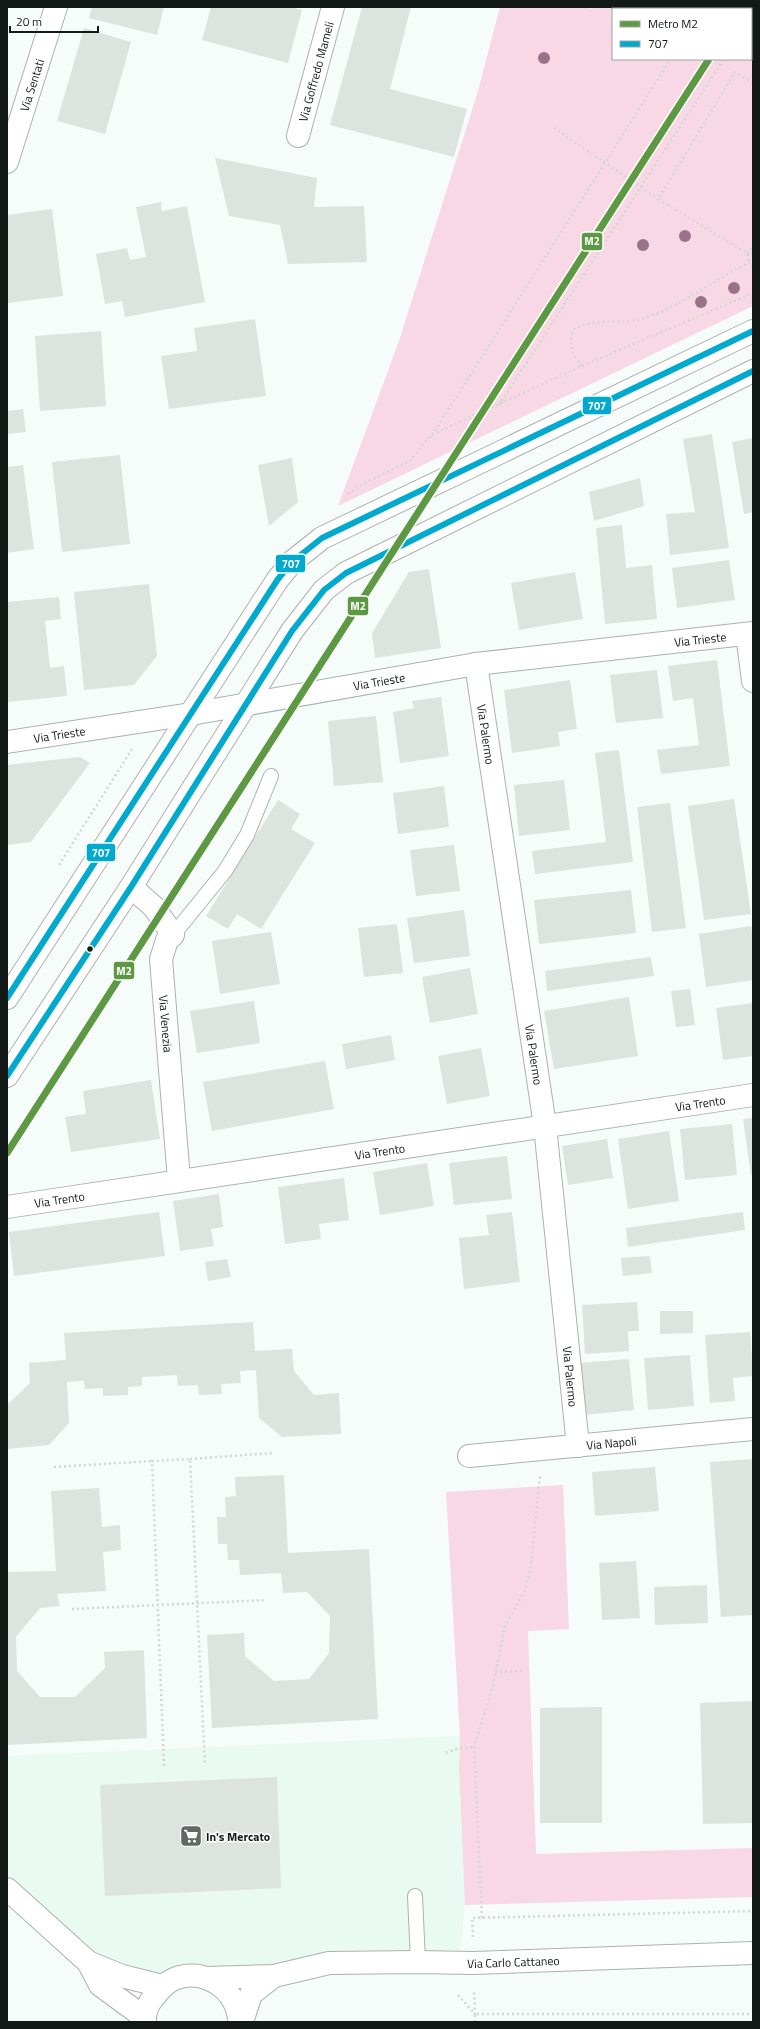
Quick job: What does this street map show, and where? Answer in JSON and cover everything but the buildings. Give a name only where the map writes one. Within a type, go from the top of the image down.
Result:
[{"type":"street","name":"Via Sentati","points":[[7,162],[56,7]]},
{"type":"street","name":"Via Goffredo Mameli","points":[[298,136],[333,7]]},
{"type":"street","points":[[7,998],[278,579],[293,561],[322,538],[753,331]]},
{"type":"street","points":[[7,1076],[131,887],[246,703],[304,614],[334,580],[753,371]]},
{"type":"street","points":[[750,633],[753,681]]},
{"type":"street","name":"Via Trieste","points":[[7,742],[150,721],[476,664],[750,633]]},
{"type":"street","name":"Via Palermo","points":[[476,664],[545,1126],[578,1446]]},
{"type":"street","points":[[131,887],[154,907],[173,935]]},
{"type":"street","name":"Via Venezia","points":[[173,935],[168,940],[161,959],[179,1180]]},
{"type":"street","name":"Via Trento","points":[[7,1206],[753,1095]]},
{"type":"street","name":"Via Napoli","points":[[469,1456],[753,1429]]},
{"type":"street","points":[[7,1889],[88,1962],[122,1976],[162,1986]]},
{"type":"street","name":"Via Carlo Cattaneo","points":[[274,1976],[329,1963],[473,1963],[753,1953]]},
{"type":"street","points":[[88,1962],[100,1985],[145,2020],[150,2001],[162,1986],[175,1978],[191,1975],[207,1978],[274,1976]]},
{"type":"street","points":[[240,2022],[251,1994],[274,1976]]},
{"type":"street","points":[[207,1978],[223,1987],[234,2000],[240,2022]]},
{"type":"lane","points":[[173,935],[224,870],[247,836],[271,776]]},
{"type":"lane","points":[[415,1896],[418,1962]]},
{"type":"path","points":[[431,435],[670,60]]},
{"type":"path","points":[[499,405],[723,60]]},
{"type":"path","points":[[658,199],[736,72],[753,83]]},
{"type":"path","points":[[554,128],[641,188],[748,254]]},
{"type":"path","points":[[748,263],[748,254],[753,246]]},
{"type":"path","points":[[582,366],[571,351],[571,341],[573,330],[582,324],[635,320],[658,314],[753,260]]},
{"type":"path","points":[[57,867],[150,721]]},
{"type":"path","points":[[482,1918],[474,1746],[487,1710],[505,1626],[525,1590],[531,1566],[542,1450]]},
{"type":"path","points":[[54,1467],[272,1453]]},
{"type":"path","points":[[190,1459],[205,1765]]},
{"type":"path","points":[[152,1461],[164,1766]]},
{"type":"path","points":[[72,1609],[267,1600]]},
{"type":"path","points":[[495,1672],[522,1671]]},
{"type":"path","points":[[446,1753],[456,1749],[474,1746]]},
{"type":"path","points":[[475,2022],[475,2014],[753,2014]]},
{"type":"shaded area","points":[[500,7],[586,7],[592,9],[593,7],[753,7],[753,306],[338,506],[399,341],[478,91]]},
{"type":"shaded area","points":[[563,1485],[569,1629],[528,1631],[536,1854],[753,1848],[753,1897],[465,1905],[459,1768],[460,1736],[446,1492]]},
{"type":"shaded area","points":[[460,1736],[459,1768],[465,1905],[459,1962],[274,1976],[122,1976],[7,1889],[7,1756]]},
{"type":"metro line","name":"M2","points":[[7,1153],[708,60]]},
{"type":"transit line","name":"707","points":[[7,998],[278,579],[293,561],[322,538],[753,331]]},
{"type":"transit line","name":"707","points":[[7,1076],[131,887],[292,631],[324,590],[346,573],[753,371]]},
{"type":"place","name":"In's Mercato","points":[[191,1836]]}]
